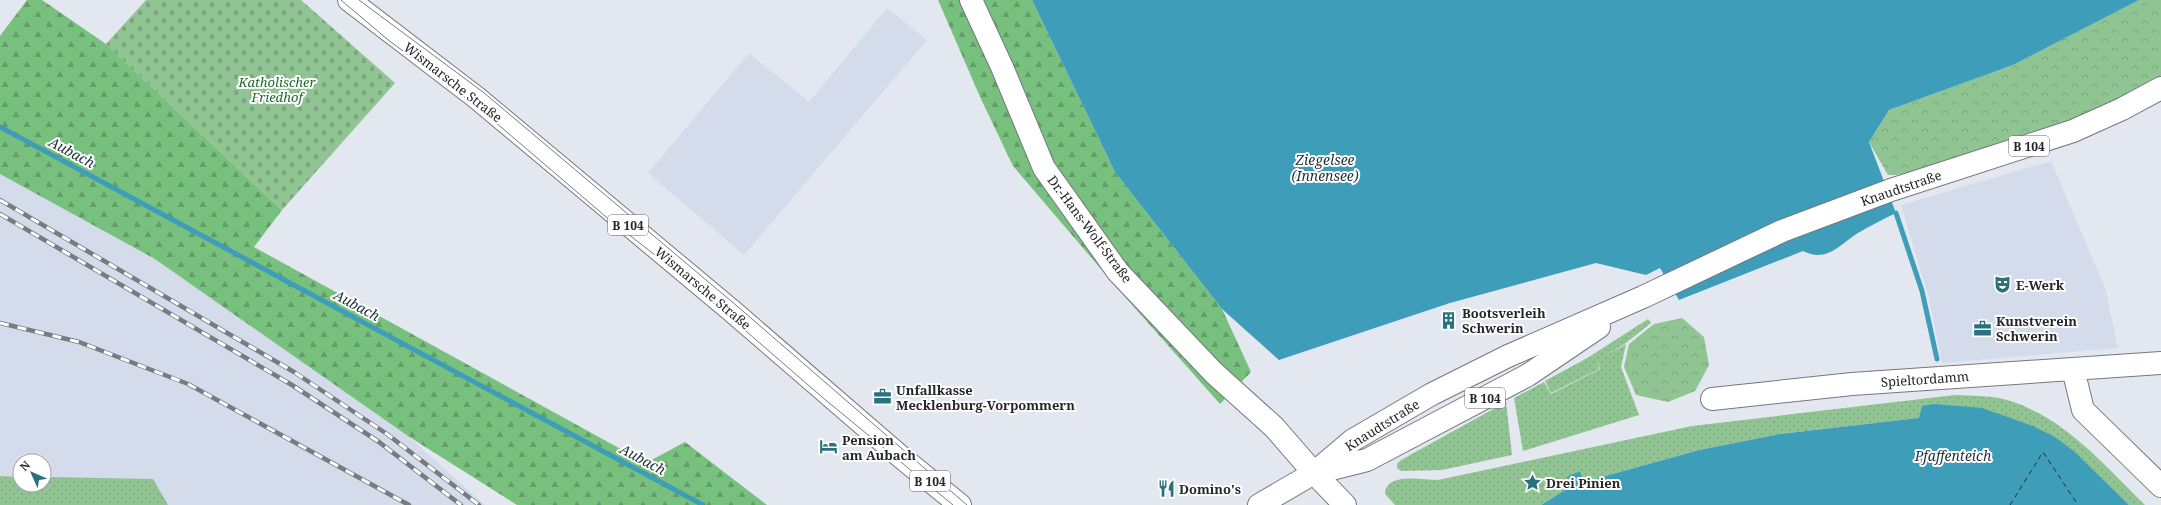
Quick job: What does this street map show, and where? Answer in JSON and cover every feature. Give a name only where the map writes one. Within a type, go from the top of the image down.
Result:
[{"type":"main road","name":"Dr.-Hans-Wolf-Straße","points":[[971,0],[1002,67],[1044,168],[1118,272],[1214,373],[1274,427],[1314,473],[1345,505]]},
{"type":"main road","name":"Wismarsche Straße","points":[[357,3],[477,98],[732,311],[901,457],[960,505]]},
{"type":"main road","name":"Knaudtstraße","points":[[1314,473],[1353,440],[1432,394],[1508,356],[1643,297],[1782,231],[1891,190],[2073,131],[2122,109],[2161,88]]},
{"type":"main road","name":"Knaudtstraße","points":[[1314,473],[1367,460],[1528,375],[1643,297]]},
{"type":"main road","points":[[2139,364],[2161,352]]},
{"type":"main road","name":"Spieltordamm","points":[[1712,399],[1852,384],[2161,363]]},
{"type":"main road","points":[[2073,369],[2083,410],[2161,486]]},
{"type":"main road","name":"B 104","points":[[1259,505],[1314,473]]},
{"type":"shaded area","points":[[887,8],[927,40],[744,255],[648,173],[749,53],[809,102]]},
{"type":"shaded area","points":[[2051,161],[2105,288],[2118,348],[1942,363],[1929,298],[1901,205]]},
{"type":"shaded area","points":[[0,174],[159,261],[408,436],[485,505],[0,505]]},
{"type":"green space","points":[[27,0],[42,0],[106,44],[282,210],[254,247],[646,463],[685,442],[767,505],[517,505],[408,436],[155,259],[0,174],[0,36]]},
{"type":"green space","name":"Katholischer Friedhof","points":[[146,0],[301,0],[395,83],[282,210],[106,44]]},
{"type":"green space","points":[[938,0],[1032,0],[1115,172],[1222,309],[1251,372],[1220,404],[1118,289],[1013,166],[981,99]]},
{"type":"green space","points":[[2139,0],[2161,0],[2161,76],[2123,100],[2063,126],[1912,174],[1888,175],[1869,142],[1889,110],[2013,65]]},
{"type":"green space","points":[[1682,318],[1704,337],[1709,365],[1695,391],[1668,402],[1636,395],[1624,367],[1629,344],[1654,324]]},
{"type":"green space","points":[[1648,319],[1651,323],[1626,343],[1601,358],[1626,344],[1621,367],[1639,415],[1523,451],[1514,398],[1544,382],[1551,394],[1600,369],[1597,361],[1599,369],[1551,393],[1545,381],[1589,357]]},
{"type":"green space","points":[[1955,395],[1983,396],[2003,399],[2030,409],[2049,419],[2066,431],[2099,459],[2145,505],[2129,505],[2075,452],[1920,418],[1780,434],[1699,450],[1584,482],[1580,471],[1570,487],[1541,505],[1395,505],[1385,494],[1387,487],[1391,483],[1398,480],[1438,480],[1692,426]]},
{"type":"green space","points":[[1506,402],[1512,455],[1442,470],[1401,471],[1397,468],[1397,464],[1401,460]]},
{"type":"green space","points":[[0,476],[12,477],[12,493],[52,493],[52,477],[153,479],[168,505],[0,505]]},
{"type":"water","name":"Ziegelsee (Innensee)","points":[[1032,0],[2139,0],[2013,65],[1889,110],[1869,142],[1896,213],[1858,233],[1839,247],[1826,254],[1811,254],[1803,251],[1679,300],[1660,268],[1646,275],[1596,263],[1450,303],[1279,360],[1222,309],[1115,172]]},
{"type":"water","name":"Pfaffenteich","points":[[1934,404],[1982,408],[2033,426],[2055,437],[2075,452],[2129,505],[1541,505],[1570,487],[1567,477],[1580,471],[1584,482],[1699,450],[1780,434],[1919,418],[1922,406]]},
{"type":"waterway","name":"Aubach","points":[[0,127],[703,505]]},
{"type":"waterway","points":[[1896,213],[1922,291],[1937,359]]},
{"type":"ferry route","points":[[2010,505],[2043,452],[2078,505]]},
{"type":"tram line","points":[[341,0],[387,39],[474,104],[605,216],[687,280],[822,397],[953,505]]},
{"type":"tram line","points":[[359,0],[483,92],[737,306],[967,505]]},
{"type":"railway","points":[[0,200],[294,372],[387,434],[479,505]]},
{"type":"railway","points":[[0,214],[292,385],[379,442],[461,505]]},
{"type":"railway","points":[[0,323],[79,342],[188,384],[409,505]]},
{"type":"place","name":"E-Werk","points":[[2003,285]]},
{"type":"place","name":"Bootsverleih Schwerin","points":[[1449,320]]},
{"type":"place","name":"Kunstverein Schwerin","points":[[1983,328]]},
{"type":"place","name":"Unfallkasse Mecklenburg-Vorpommern","points":[[883,397]]},
{"type":"place","name":"Pension am Aubach","points":[[829,447]]},
{"type":"place","name":"Drei Pinien","points":[[1533,483]]},
{"type":"place","name":"Domino's","points":[[1166,489]]}]
